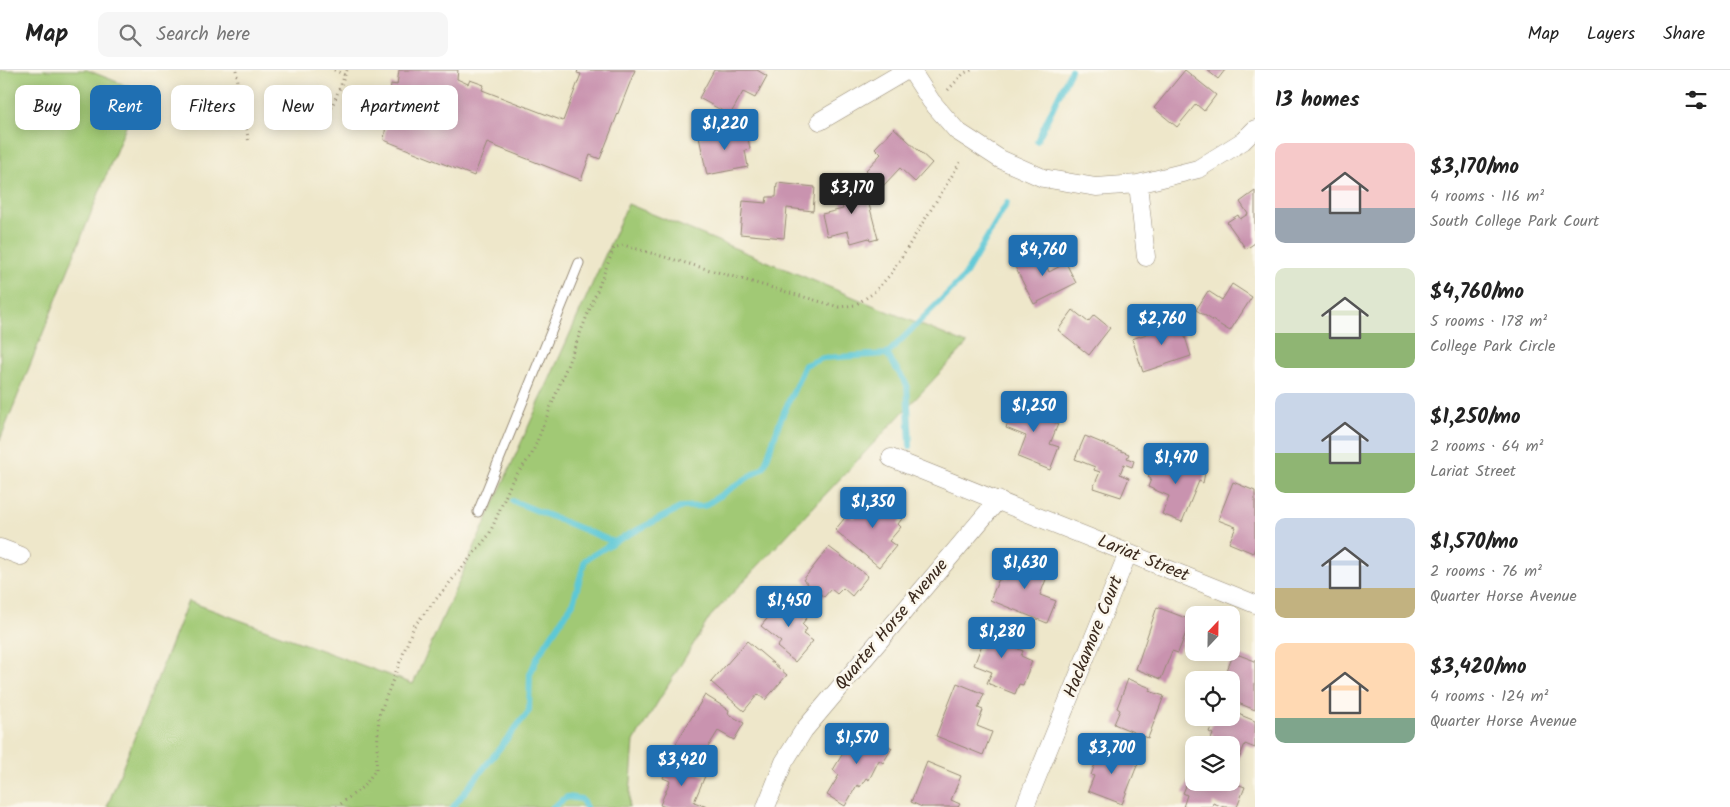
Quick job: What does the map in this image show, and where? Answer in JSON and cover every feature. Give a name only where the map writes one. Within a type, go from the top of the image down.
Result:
[{"type":"street","points":[[820,121],[907,70]]},
{"type":"street","points":[[911,70],[931,102],[957,131],[1000,159],[1052,179],[1096,187],[1138,184],[1198,169],[1243,141],[1255,129]]},
{"type":"street","points":[[1138,184],[1146,257]]},
{"type":"street","name":"Lariat Street","points":[[891,458],[1255,604]]},
{"type":"street","name":"Quarter Horse Avenue","points":[[766,807],[784,762],[804,730],[998,500]]},
{"type":"street","points":[[0,548],[21,556]]},
{"type":"street","name":"Hackamore Court","points":[[1026,804],[1128,553]]},
{"type":"lane","points":[[478,512],[579,263]]},
{"type":"path","points":[[236,70],[249,143]]},
{"type":"path","points":[[334,70],[345,75]]},
{"type":"path","points":[[322,131],[347,70]]},
{"type":"path","points":[[948,90],[964,73],[972,70]]},
{"type":"path","points":[[337,807],[365,785],[376,769],[379,716],[414,626],[489,535],[512,481],[532,454],[614,248],[623,245],[839,307],[855,305],[872,294],[891,274],[961,161]]},
{"type":"green space","points":[[0,70],[87,70],[125,85],[90,85],[90,130],[124,130],[0,440]]},
{"type":"green space","points":[[628,204],[967,344],[710,617],[634,741],[629,807],[107,807],[188,601],[413,684]]},
{"type":"building","points":[[399,70],[458,70],[457,79],[468,84],[470,80],[484,85],[482,90],[563,121],[581,74],[577,73],[578,70],[635,70],[600,159],[590,155],[581,180],[487,143],[474,176],[384,140],[385,130],[458,130],[458,85],[397,85]]},
{"type":"building","points":[[714,70],[757,70],[767,76],[755,98],[743,92],[730,115],[699,98]]},
{"type":"building","points":[[1185,70],[1216,95],[1204,111],[1196,104],[1177,127],[1154,108]]},
{"type":"building","points":[[1207,70],[1225,70],[1218,79]]},
{"type":"building","points":[[746,127],[750,149],[745,150],[748,167],[707,175],[699,137]]},
{"type":"building","points":[[894,128],[932,163],[915,182],[900,168],[883,186],[866,170],[881,154],[875,148]]},
{"type":"building","points":[[863,181],[878,239],[870,241],[869,238],[851,243],[848,231],[827,236],[822,214],[843,209],[837,188]]},
{"type":"building","points":[[777,183],[815,187],[813,211],[787,208],[784,238],[740,234],[743,201],[766,203],[767,197],[776,197]]},
{"type":"building","points":[[1255,191],[1255,243],[1246,249],[1227,222],[1238,215],[1240,219],[1248,214],[1240,202]]},
{"type":"building","points":[[1045,250],[1051,262],[1046,265],[1049,272],[1066,263],[1076,283],[1034,304],[1014,265]]},
{"type":"building","points":[[1232,284],[1252,297],[1230,331],[1196,310],[1208,291],[1222,300]]},
{"type":"building","points":[[1073,310],[1088,322],[1094,315],[1110,328],[1089,355],[1058,330]]},
{"type":"building","points":[[1179,318],[1191,356],[1143,372],[1132,339],[1158,330],[1157,325]]},
{"type":"building","points":[[1016,398],[1047,410],[1044,418],[1058,424],[1050,444],[1059,447],[1050,470],[1018,457],[1026,436],[1006,428]]},
{"type":"building","points":[[1085,436],[1129,454],[1127,458],[1134,461],[1132,467],[1124,464],[1120,474],[1129,478],[1121,497],[1093,488],[1100,472],[1094,470],[1095,467],[1075,459]]},
{"type":"building","points":[[1156,456],[1188,469],[1191,462],[1206,468],[1203,483],[1199,481],[1182,522],[1162,514],[1169,496],[1148,487],[1151,479],[1148,477]]},
{"type":"building","points":[[1233,482],[1255,491],[1255,547],[1253,553],[1229,543],[1236,527],[1218,520]]},
{"type":"building","points":[[876,492],[904,516],[898,524],[901,527],[889,541],[896,546],[879,567],[835,530],[848,514],[854,518]]},
{"type":"building","points":[[829,547],[868,576],[852,596],[843,588],[837,594],[831,589],[824,597],[803,580]]},
{"type":"building","points":[[1016,556],[1050,569],[1040,595],[1056,601],[1047,623],[990,600],[999,579],[1002,576],[1008,578]]},
{"type":"building","points":[[787,595],[810,614],[802,624],[807,629],[803,634],[813,641],[795,662],[777,647],[781,642],[761,626]]},
{"type":"building","points":[[1157,607],[1185,618],[1185,635],[1178,653],[1172,651],[1161,679],[1136,669]]},
{"type":"building","points":[[990,624],[1018,635],[1014,647],[1023,651],[1021,656],[1032,661],[1023,685],[1019,684],[1015,694],[987,683],[992,672],[974,665],[983,642],[978,640],[984,625],[989,627]]},
{"type":"building","points":[[747,641],[787,675],[765,700],[758,694],[744,711],[711,682]]},
{"type":"building","points":[[1240,655],[1255,661],[1255,710],[1240,704],[1240,671],[1227,671],[1231,661],[1240,661]]},
{"type":"building","points":[[1128,679],[1151,688],[1149,691],[1164,696],[1148,738],[1114,724],[1120,710],[1117,708]]},
{"type":"building","points":[[957,683],[984,694],[978,708],[983,710],[977,726],[992,732],[983,755],[936,736]]},
{"type":"building","points":[[705,695],[729,710],[728,714],[744,723],[734,740],[718,731],[700,760],[675,745]]},
{"type":"building","points":[[1240,715],[1255,721],[1255,748],[1245,744],[1240,756],[1240,736],[1212,736],[1213,734],[1209,732],[1212,726],[1240,726]]},
{"type":"building","points":[[858,728],[892,748],[883,763],[879,760],[869,780],[866,778],[860,787],[857,785],[845,806],[827,795],[839,775],[833,770]]},
{"type":"building","points":[[1102,745],[1124,754],[1123,757],[1138,763],[1122,804],[1088,791],[1094,776],[1091,775]]},
{"type":"building","points":[[669,762],[705,776],[694,802],[707,807],[666,807],[660,805],[670,781],[663,778]]},
{"type":"building","points":[[927,762],[961,776],[951,800],[960,804],[958,807],[922,807],[911,802]]},
{"type":"building","points":[[1240,785],[1245,787],[1237,807],[1224,807],[1213,803],[1212,807],[1183,807],[1187,795],[1183,793],[1185,788],[1185,791],[1240,791]]},
{"type":"waterway","points":[[1037,141],[1071,70]]},
{"type":"waterway","points":[[453,807],[529,711],[530,674],[538,656],[573,603],[585,560],[614,542],[682,507],[704,506],[764,467],[780,421],[805,365],[823,358],[887,354],[964,277],[1007,203]]},
{"type":"waterway","points":[[887,354],[907,385],[910,446]]},
{"type":"waterway","points":[[513,501],[614,542]]},
{"type":"waterway","points":[[553,807],[567,797],[581,799],[586,807]]}]
